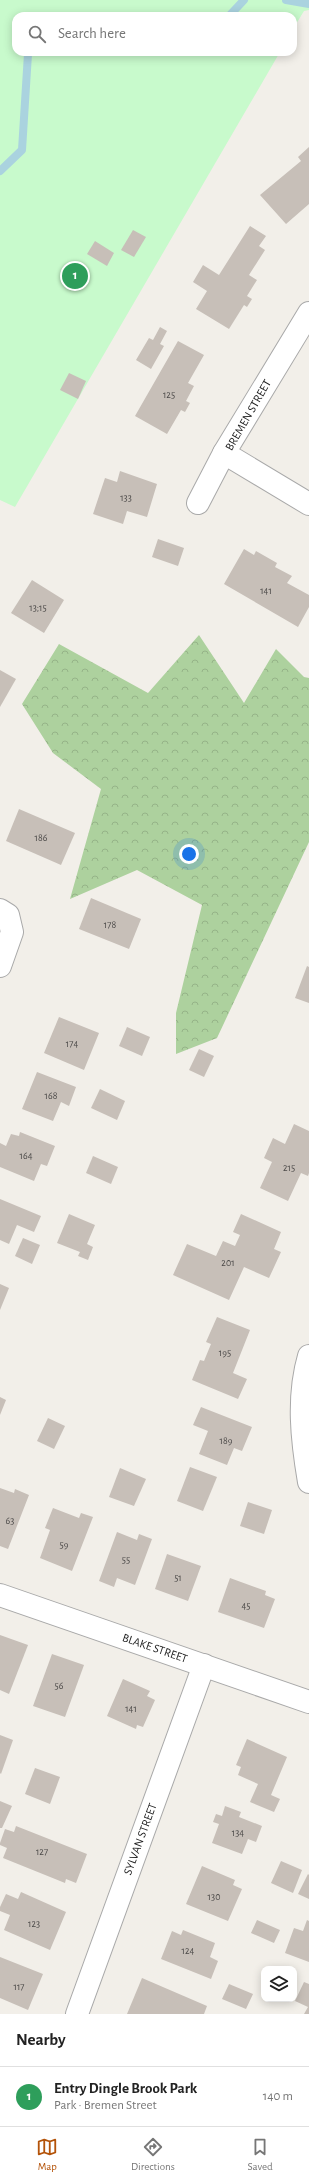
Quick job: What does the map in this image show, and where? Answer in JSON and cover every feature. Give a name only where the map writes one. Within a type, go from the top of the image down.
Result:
[{"type":"street","name":"BREMEN STREET","points":[[309,313],[224,453],[309,504]]},
{"type":"street","points":[[198,503],[224,453]]},
{"type":"street","points":[[0,966],[12,932],[4,913]]},
{"type":"street","points":[[309,1356],[304,1377],[301,1408],[305,1459],[309,1482]]},
{"type":"street","name":"BLAKE STREET","points":[[0,1595],[309,1702]]},
{"type":"street","name":"SYLVAN STREET","points":[[77,2014],[204,1665]]},
{"type":"green space","points":[[0,0],[309,0],[309,10],[304,11],[297,22],[297,12],[12,12],[12,56],[278,56],[15,507],[0,500]]},
{"type":"green space","points":[[199,635],[244,703],[276,649],[304,677],[309,678],[309,842],[217,1038],[176,1054],[176,1013],[202,905],[137,870],[70,899],[101,789],[53,753],[22,704],[59,644],[148,693]]},
{"type":"building","points":[[309,147],[309,204],[286,224],[260,195],[301,161],[298,157]]},
{"type":"building","points":[[250,226],[266,236],[259,246],[265,250],[249,275],[257,280],[247,296],[252,299],[247,307],[244,305],[229,329],[196,309],[207,291],[193,282],[203,265],[219,275]]},
{"type":"building","points":[[133,230],[146,237],[134,257],[121,250]]},
{"type":"building","points":[[95,241],[114,253],[107,266],[87,254]]},
{"type":"building","points":[[160,327],[167,331],[160,344],[164,346],[151,369],[136,360],[149,338],[153,340]]},
{"type":"building","points":[[178,341],[204,355],[188,383],[194,386],[186,401],[190,403],[185,412],[181,410],[167,434],[135,416]]},
{"type":"building","points":[[69,373],[86,381],[78,399],[60,390]]},
{"type":"building","points":[[120,471],[157,484],[147,517],[127,511],[123,524],[93,514],[105,478],[117,482]]},
{"type":"building","points":[[158,539],[184,548],[178,566],[152,557]]},
{"type":"building","points":[[244,549],[254,555],[256,551],[277,563],[275,567],[292,576],[287,583],[309,595],[309,607],[298,627],[224,584]]},
{"type":"building","points":[[32,580],[64,600],[44,633],[11,613]]},
{"type":"building","points":[[0,670],[16,679],[0,707]]},
{"type":"building","points":[[19,809],[75,833],[61,865],[6,841]]},
{"type":"building","points":[[91,898],[141,919],[129,949],[79,929]]},
{"type":"building","points":[[307,966],[309,967],[309,1003],[295,998]]},
{"type":"building","points":[[59,1017],[99,1033],[84,1070],[44,1053]]},
{"type":"building","points":[[127,1027],[150,1037],[142,1056],[119,1046]]},
{"type":"building","points":[[199,1049],[214,1056],[204,1077],[189,1070]]},
{"type":"building","points":[[37,1072],[76,1087],[69,1106],[61,1102],[53,1121],[22,1109]]},
{"type":"building","points":[[100,1089],[125,1101],[117,1120],[91,1108]]},
{"type":"building","points":[[294,1124],[309,1131],[309,1173],[308,1176],[301,1173],[288,1201],[260,1188],[272,1162],[264,1158],[273,1138],[285,1144]]},
{"type":"building","points":[[20,1132],[55,1146],[47,1166],[41,1164],[34,1181],[0,1167],[0,1143],[6,1146],[11,1134],[19,1136]]},
{"type":"building","points":[[93,1156],[118,1167],[111,1184],[86,1173]]},
{"type":"building","points":[[0,1199],[41,1216],[34,1232],[17,1225],[9,1244],[0,1240]]},
{"type":"building","points":[[69,1214],[95,1225],[87,1244],[93,1247],[88,1260],[78,1256],[80,1252],[57,1243]]},
{"type":"building","points":[[241,1214],[281,1232],[274,1249],[281,1252],[269,1278],[244,1267],[229,1300],[173,1275],[187,1244],[216,1256],[223,1241],[235,1246],[240,1235],[233,1232]]},
{"type":"building","points":[[23,1238],[40,1245],[32,1264],[15,1256]]},
{"type":"building","points":[[0,1284],[9,1288],[0,1310]]},
{"type":"building","points":[[217,1317],[250,1330],[233,1373],[247,1379],[238,1399],[192,1380],[200,1360],[204,1361],[211,1344],[206,1342]]},
{"type":"building","points":[[0,1397],[6,1400],[0,1415]]},
{"type":"building","points":[[201,1407],[252,1427],[242,1451],[234,1448],[227,1465],[199,1454],[208,1431],[193,1425]]},
{"type":"building","points":[[48,1418],[65,1426],[54,1449],[37,1441]]},
{"type":"building","points":[[190,1467],[217,1477],[203,1511],[177,1501]]},
{"type":"building","points":[[120,1468],[146,1479],[134,1506],[109,1497]]},
{"type":"building","points":[[0,1488],[14,1493],[15,1489],[29,1495],[8,1549],[0,1546]]},
{"type":"building","points":[[248,1502],[272,1510],[264,1534],[240,1526]]},
{"type":"building","points":[[53,1508],[79,1518],[81,1513],[93,1517],[72,1571],[40,1558],[50,1530],[45,1528]]},
{"type":"building","points":[[117,1532],[137,1540],[139,1534],[152,1539],[135,1585],[117,1578],[114,1587],[99,1581]]},
{"type":"building","points":[[167,1554],[201,1566],[188,1601],[155,1589]]},
{"type":"building","points":[[230,1578],[266,1591],[265,1595],[275,1599],[264,1628],[218,1612]]},
{"type":"building","points":[[0,1635],[28,1645],[9,1694],[0,1690]]},
{"type":"building","points":[[52,1654],[84,1665],[65,1717],[33,1706]]},
{"type":"building","points":[[123,1679],[150,1691],[147,1696],[155,1700],[143,1727],[137,1725],[136,1729],[107,1716]]},
{"type":"building","points":[[0,1735],[13,1740],[1,1774],[0,1773]]},
{"type":"building","points":[[247,1739],[287,1757],[271,1795],[280,1799],[274,1812],[250,1802],[258,1784],[238,1775],[241,1767],[236,1765]]},
{"type":"building","points":[[35,1768],[60,1777],[50,1804],[25,1794]]},
{"type":"building","points":[[0,1801],[12,1806],[2,1828],[0,1828]]},
{"type":"building","points":[[225,1806],[241,1812],[239,1817],[262,1826],[256,1842],[248,1839],[242,1854],[212,1843],[219,1824],[213,1822],[216,1814],[222,1816]]},
{"type":"building","points":[[16,1826],[87,1854],[76,1883],[66,1879],[65,1883],[3,1858],[7,1848],[0,1845],[0,1843],[5,1829],[14,1832]]},
{"type":"building","points":[[281,1861],[302,1870],[293,1893],[271,1883]]},
{"type":"building","points":[[202,1866],[235,1880],[233,1885],[242,1889],[228,1921],[186,1904]]},
{"type":"building","points":[[308,1874],[309,1875],[309,1899],[298,1894]]},
{"type":"building","points":[[21,1892],[66,1912],[50,1950],[4,1930],[10,1915],[0,1911],[0,1907],[6,1894],[18,1899]]},
{"type":"building","points":[[257,1920],[280,1930],[274,1943],[251,1933]]},
{"type":"building","points":[[307,1920],[309,1921],[309,1962],[285,1953],[294,1928],[303,1931]]},
{"type":"building","points":[[183,1930],[215,1943],[210,1957],[218,1961],[211,1979],[161,1959],[172,1931],[181,1935]]},
{"type":"building","points":[[0,1957],[43,1974],[28,2010],[0,1998]]},
{"type":"building","points":[[142,1978],[207,2006],[204,2014],[127,2014]]},
{"type":"building","points":[[304,1982],[309,1984],[309,2014],[304,2014],[308,2007],[297,2002],[297,1997]]},
{"type":"building","points":[[229,1984],[253,1994],[246,2009],[222,1999]]},
{"type":"waterway","points":[[233,12],[244,0]]},
{"type":"waterway","points":[[286,0],[309,4]]},
{"type":"waterway","points":[[0,171],[22,150],[28,56]]},
{"type":"place","name":"Entry Dingle Brook Park","points":[[75,276]]}]
